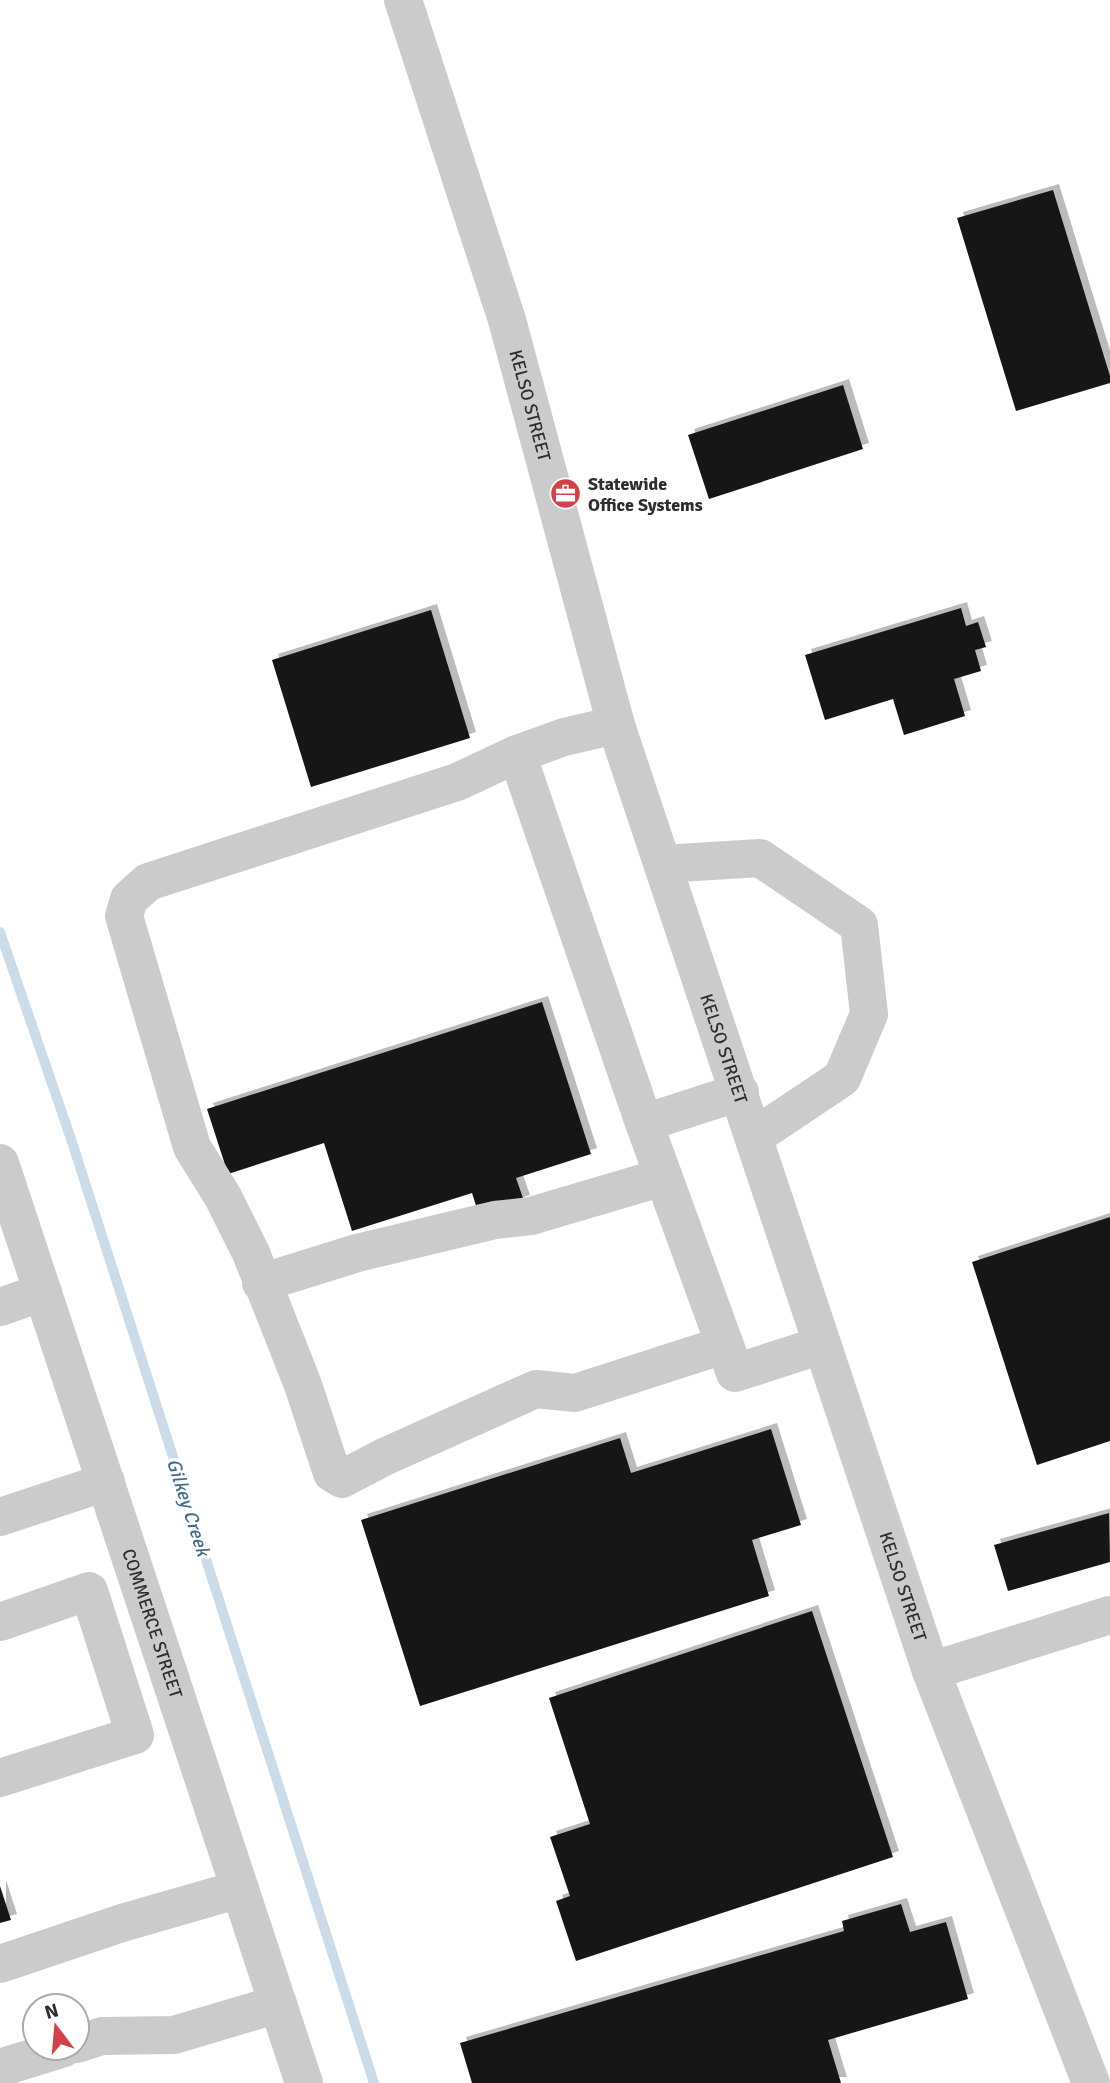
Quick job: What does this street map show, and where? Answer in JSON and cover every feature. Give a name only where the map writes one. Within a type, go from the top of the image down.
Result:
[{"type":"street","name":"KELSO STREET","points":[[403,0],[507,320],[616,724],[931,1671],[1085,2082]]},
{"type":"street","points":[[616,724],[564,737],[517,754],[457,782],[148,882],[129,899],[124,916],[192,1147],[223,1197],[251,1252],[303,1385],[332,1473],[342,1479],[384,1457],[536,1389],[575,1394],[724,1345]]},
{"type":"street","points":[[517,754],[663,1177],[735,1373],[822,1346]]},
{"type":"street","points":[[663,864],[760,858],[859,925],[869,1014],[842,1078],[754,1137]]},
{"type":"street","points":[[644,1123],[740,1092]]},
{"type":"street","name":"COMMERCE STREET","points":[[0,1163],[304,2083]]},
{"type":"street","points":[[261,1283],[357,1253],[495,1220],[531,1216],[663,1177]]},
{"type":"street","points":[[0,1307],[43,1292]]},
{"type":"street","points":[[0,1517],[106,1482]]},
{"type":"street","points":[[0,1622],[89,1591],[135,1735],[0,1778]]},
{"type":"street","points":[[931,1671],[1110,1615]]},
{"type":"street","points":[[0,1964],[122,1923],[240,1889]]},
{"type":"street","points":[[91,2040],[102,2036],[173,2035],[278,2004]]},
{"type":"street","points":[[0,2068],[21,2061]]},
{"type":"building","points":[[1053,190],[1110,383],[1016,411],[957,218]]},
{"type":"building","points":[[843,385],[863,449],[709,499],[688,435]]},
{"type":"building","points":[[961,608],[966,626],[978,622],[986,647],[975,650],[981,671],[954,679],[965,716],[904,735],[893,699],[825,720],[805,655]]},
{"type":"building","points":[[431,610],[470,738],[311,787],[272,660]]},
{"type":"building","points":[[542,1002],[591,1154],[516,1178],[524,1201],[479,1215],[472,1193],[352,1231],[324,1143],[228,1174],[207,1109]]},
{"type":"building","points":[[1110,1217],[1110,1441],[1037,1465],[972,1262]]},
{"type":"building","points":[[771,1429],[801,1525],[752,1540],[769,1596],[420,1706],[361,1520],[620,1438],[631,1473]]},
{"type":"building","points":[[1109,1513],[1110,1562],[1008,1591],[994,1545]]},
{"type":"building","points":[[812,1611],[893,1857],[576,1961],[556,1901],[570,1896],[550,1837],[590,1824],[549,1698]]},
{"type":"building","points":[[0,1886],[11,1920],[0,1923]]},
{"type":"building","points":[[901,1904],[910,1932],[946,1922],[968,1999],[828,2040],[841,2083],[472,2083],[460,2043],[844,1931],[842,1921]]},
{"type":"waterway","name":"Gilkey Creek","points":[[0,932],[71,1139],[374,2083]]},
{"type":"place","name":"Statewide Office Systems","points":[[565,494]]}]
